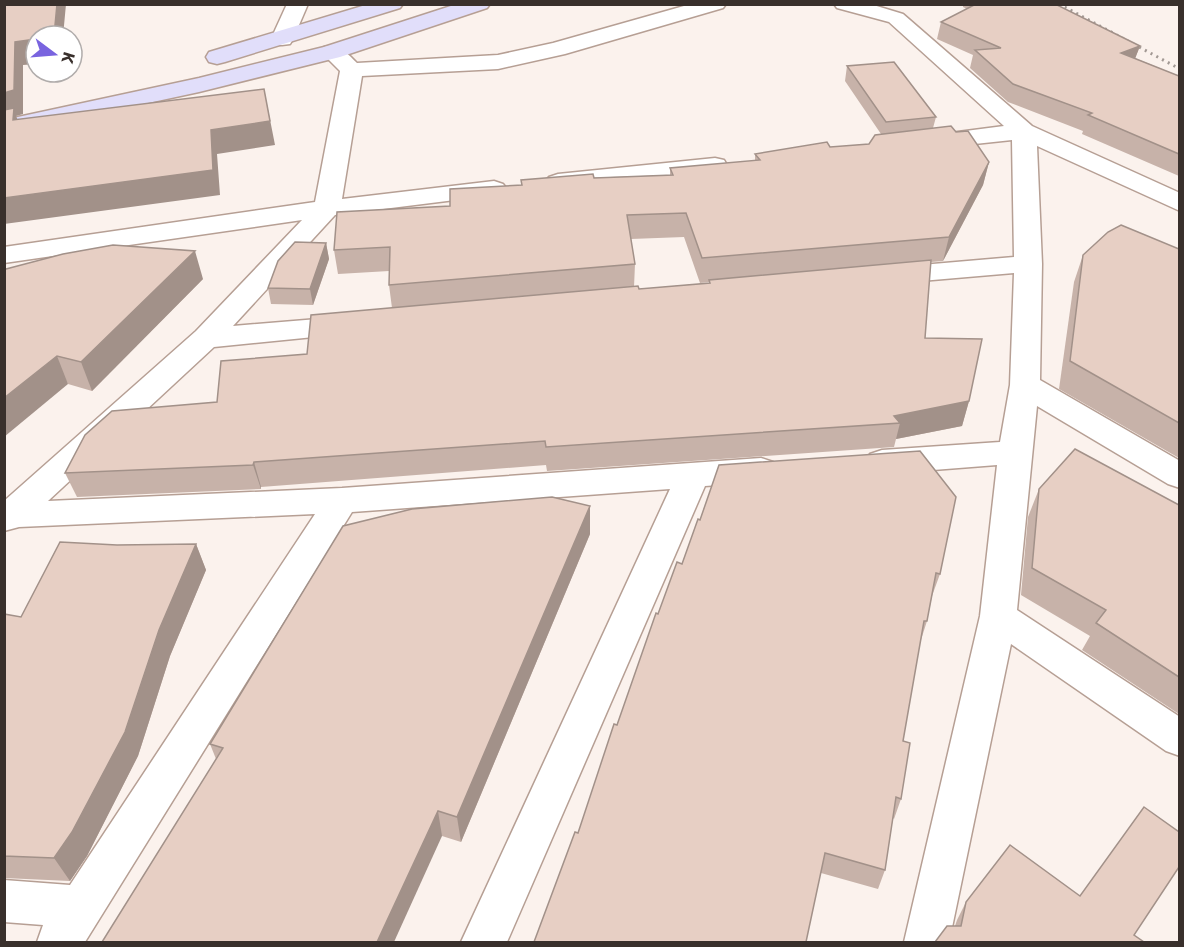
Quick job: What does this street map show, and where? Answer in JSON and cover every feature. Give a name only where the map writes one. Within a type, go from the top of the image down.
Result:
[{"type":"main road","points":[[201,61],[282,39],[393,4]]},
{"type":"main road","points":[[4,127],[199,85],[332,52],[480,4]]},
{"type":"main road","points":[[4,106],[124,80]]},
{"type":"street","points":[[282,39],[298,4]]},
{"type":"street","points":[[332,52],[352,70],[498,62],[557,49],[716,4]]},
{"type":"street","points":[[844,4],[898,11],[1024,132],[1179,203]]},
{"type":"street","points":[[9,518],[206,338],[327,207],[352,70]]},
{"type":"street","points":[[906,144],[1024,132]]},
{"type":"street","points":[[927,942],[998,616],[1024,385],[1028,264],[1024,132]]},
{"type":"street","points":[[4,255],[327,207],[741,162]]},
{"type":"street","points":[[4,279],[49,249]]},
{"type":"street","points":[[861,279],[1028,264]]},
{"type":"street","points":[[206,338],[385,322]]},
{"type":"street","points":[[1024,385],[1179,476]]},
{"type":"street","points":[[848,464],[1015,452]]},
{"type":"street","points":[[9,518],[342,500],[788,469]]},
{"type":"street","points":[[484,942],[693,475]]},
{"type":"street","points":[[4,901],[70,925],[342,500]]},
{"type":"street","points":[[998,616],[1179,739]]},
{"type":"building","points":[[4,4],[57,4],[55,24],[24,24],[24,41],[15,42],[14,90],[4,93]]},
{"type":"building","points":[[976,4],[1059,4],[1057,5],[1140,46],[1121,53],[1179,76],[1179,154],[1088,115],[1092,113],[1013,84],[975,50],[1001,48],[941,22]]},
{"type":"building","points":[[894,62],[936,117],[886,122],[847,66]]},
{"type":"building","points":[[264,89],[270,121],[211,130],[213,170],[4,198],[4,110],[14,108],[13,120]]},
{"type":"building","points":[[951,126],[956,132],[968,131],[989,162],[949,237],[702,258],[686,213],[627,215],[635,264],[389,285],[390,247],[334,250],[337,212],[450,206],[450,189],[522,185],[521,180],[593,174],[594,178],[673,175],[670,168],[760,160],[755,154],[827,142],[830,147],[869,144],[875,135]]},
{"type":"building","points":[[1121,225],[1179,249],[1179,423],[1070,361],[1083,255],[1108,232]]},
{"type":"building","points":[[295,242],[326,243],[310,289],[268,288],[278,261]]},
{"type":"building","points":[[113,245],[195,251],[81,362],[57,356],[4,398],[4,270],[63,254]]},
{"type":"building","points":[[931,260],[925,338],[982,339],[969,401],[894,416],[900,423],[546,447],[545,441],[254,462],[253,465],[65,473],[85,435],[112,411],[217,402],[221,361],[307,354],[311,315],[638,286],[639,289],[710,283],[709,280]]},
{"type":"building","points":[[1075,449],[1179,505],[1179,677],[1096,623],[1106,610],[1032,568],[1039,489]]},
{"type":"building","points":[[920,451],[956,497],[940,574],[936,573],[927,621],[924,621],[903,741],[910,743],[901,799],[896,797],[885,870],[825,853],[806,942],[534,942],[575,832],[578,833],[614,724],[617,725],[656,613],[658,614],[677,562],[682,564],[719,465]]},
{"type":"building","points":[[552,497],[590,506],[457,817],[438,811],[377,942],[102,942],[223,748],[210,744],[343,526],[412,509]]},
{"type":"building","points":[[60,542],[117,545],[196,544],[159,630],[125,732],[72,832],[54,858],[4,856],[4,614],[21,617]]},
{"type":"building","points":[[1144,807],[1179,832],[1179,867],[1134,935],[1144,942],[935,942],[947,926],[961,926],[966,902],[1010,845],[1080,896]]},
{"type":"railway","points":[[1059,4],[1180,69]]}]
